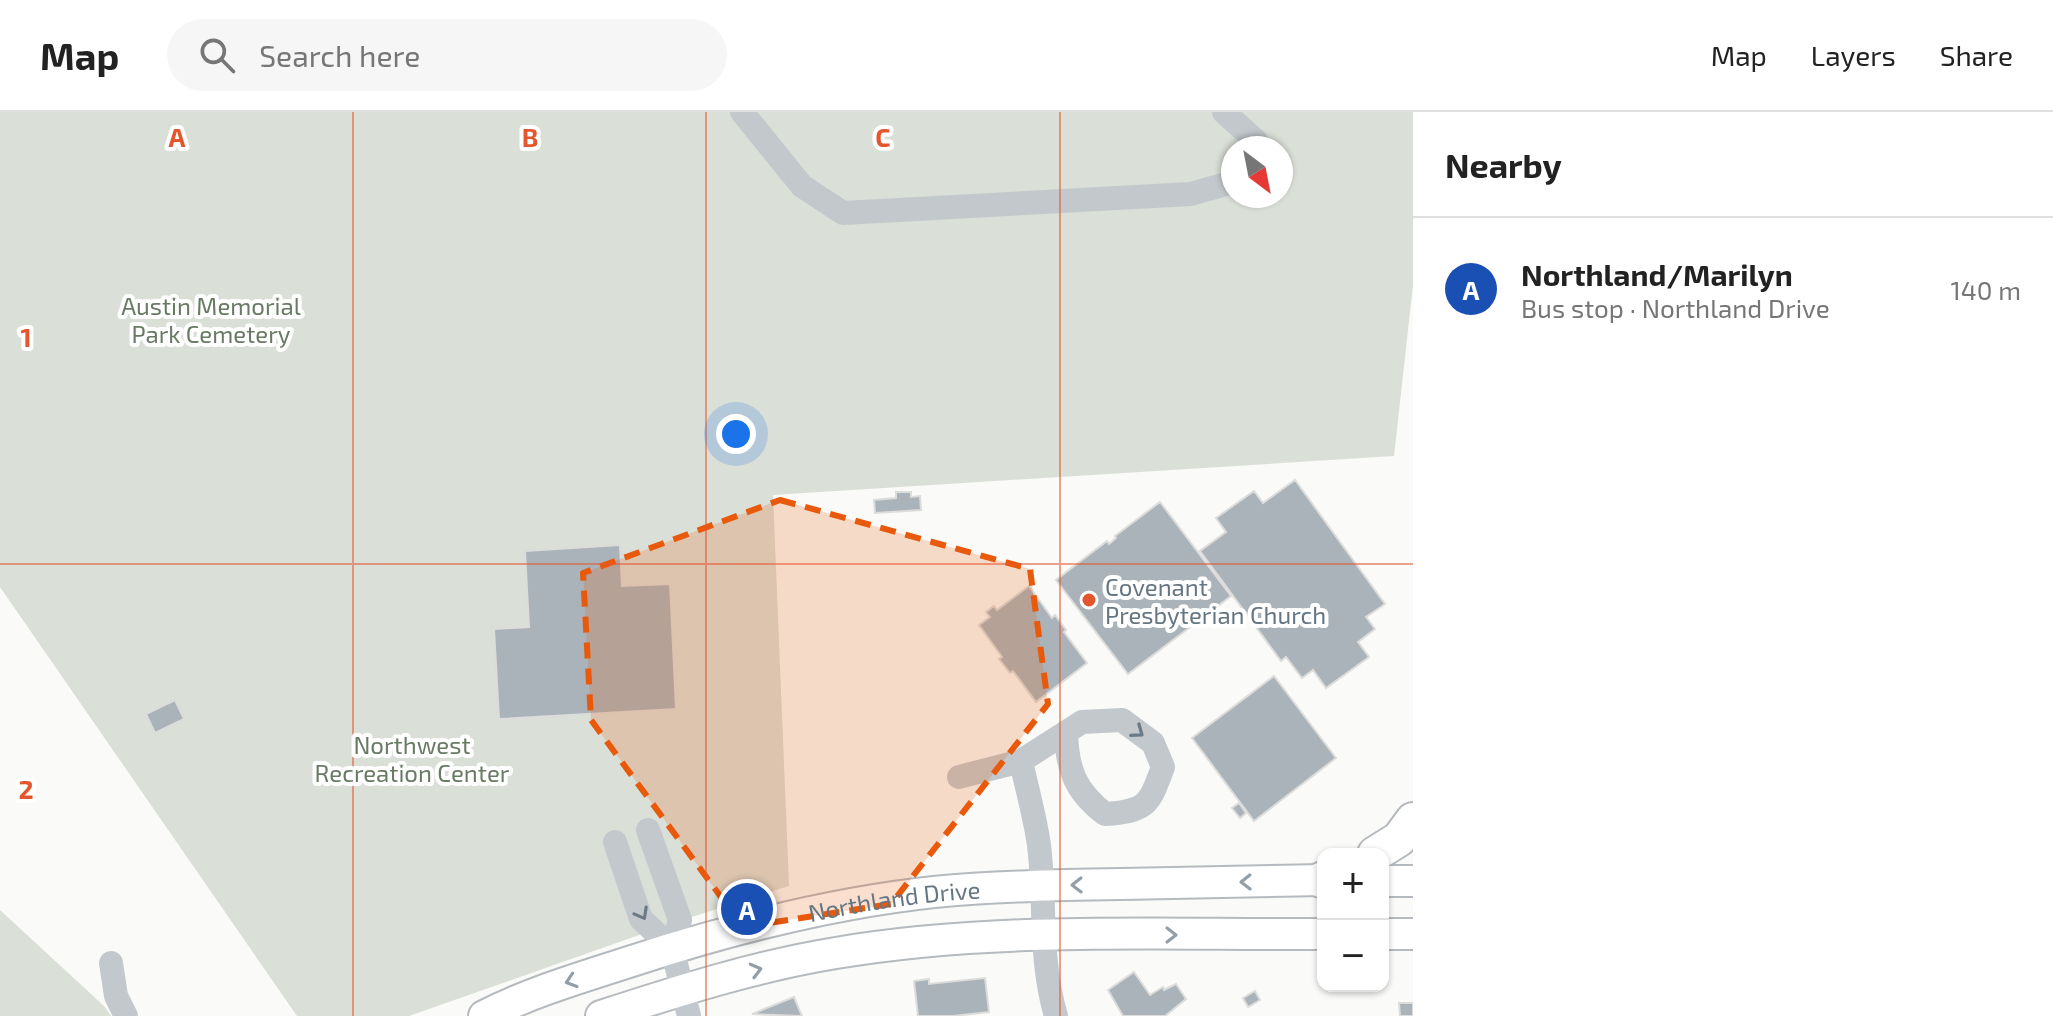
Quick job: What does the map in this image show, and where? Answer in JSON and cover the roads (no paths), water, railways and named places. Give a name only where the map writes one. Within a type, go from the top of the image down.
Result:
[{"type":"highway","points":[[1385,848],[1399,839],[1413,820]]},
{"type":"main road","name":"Northland Drive","points":[[484,1016],[563,984],[672,948],[847,905],[934,892],[1041,886],[1317,880]]},
{"type":"main road","points":[[1389,881],[1413,881]]},
{"type":"main road","name":"Northland Drive","points":[[601,1016],[684,1003],[772,965],[838,952],[972,937],[1317,934]]},
{"type":"main road","points":[[1389,934],[1413,934]]},
{"type":"street","points":[[742,112],[802,186],[843,213],[1191,194],[1221,185]]},
{"type":"street","points":[[1224,112],[1250,136]]},
{"type":"street","points":[[959,777],[1021,761],[1066,732],[1082,722],[1122,720],[1153,743],[1163,767],[1151,798],[1133,812],[1105,814],[1086,799],[1072,773],[1066,732]]},
{"type":"street","points":[[1021,761],[1038,845],[1042,936],[1048,987],[1056,1016]]},
{"type":"street","points":[[648,830],[680,920],[672,948],[684,1003]]},
{"type":"street","points":[[615,842],[641,919],[672,948]]},
{"type":"street","points":[[111,963],[116,996],[126,1016]]},
{"type":"place","name":"Covenant Presbyterian Church","points":[[1089,600]]},
{"type":"place","name":"Northland/Marilyn","points":[[747,909]]},
{"type":"park label","name":"Austin Memorial Park Cemetery","points":[[211,319]]},
{"type":"park label","name":"Northwest Recreation Center","points":[[412,758]]}]
